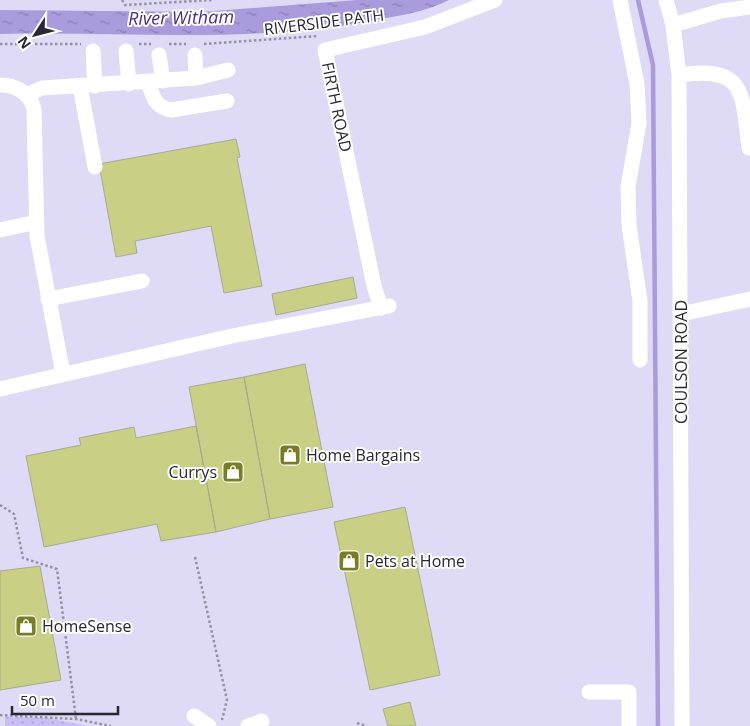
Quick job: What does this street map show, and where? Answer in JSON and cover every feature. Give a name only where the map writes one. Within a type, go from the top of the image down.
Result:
[{"type":"street","name":"FIRTH ROAD","points":[[0,389],[232,336],[385,307],[374,286],[325,50],[425,28],[495,0]]},
{"type":"street","points":[[620,0],[637,84],[638,123],[628,187],[629,225],[640,301],[640,360]]},
{"type":"street","name":"COULSON ROAD","points":[[666,0],[673,25],[679,76],[682,726]]},
{"type":"street","points":[[673,25],[721,11],[750,8]]},
{"type":"street","points":[[87,47],[88,86],[95,167]]},
{"type":"street","points":[[129,84],[130,47]]},
{"type":"street","points":[[158,48],[153,99],[158,106],[171,110],[226,101]]},
{"type":"street","points":[[193,48],[196,78]]},
{"type":"street","points":[[26,95],[42,88],[129,84],[196,78],[228,70]]},
{"type":"street","points":[[679,76],[700,72],[715,73],[730,79],[738,85],[742,95],[749,148]]},
{"type":"street","points":[[0,84],[13,86],[26,95],[32,102],[34,109],[37,236],[63,374]]},
{"type":"street","points":[[0,230],[36,222]]},
{"type":"street","points":[[48,299],[142,281]]},
{"type":"street","points":[[681,314],[750,299]]},
{"type":"street","points":[[589,692],[629,692],[629,726]]},
{"type":"street","points":[[194,716],[209,726]]},
{"type":"path","points":[[122,0],[125,5],[212,0]]},
{"type":"path","name":"RIVERSIDE PATH","points":[[130,47],[193,48],[322,36]]},
{"type":"path","points":[[0,44],[87,47]]},
{"type":"path","points":[[0,506],[14,514],[23,558],[57,570],[76,719]]},
{"type":"path","points":[[195,557],[227,700],[221,726]]},
{"type":"path","points":[[0,715],[76,719],[111,726]]},
{"type":"path","points":[[356,723],[367,726]]},
{"type":"shaded area","points":[[5,717],[47,718],[88,726],[5,726]]},
{"type":"water","name":"River Witham","points":[[357,0],[449,0],[422,10],[376,20],[283,32],[188,35],[0,34],[0,10],[201,12]]},
{"type":"building","points":[[236,139],[240,157],[237,158],[262,286],[224,293],[211,226],[135,241],[137,253],[116,257],[99,164]]},
{"type":"building","points":[[353,277],[357,298],[276,315],[272,294]]},
{"type":"building","name":"Home Bargains","points":[[305,364],[333,507],[270,519],[244,377]]},
{"type":"building","name":"Currys","points":[[244,377],[270,519],[216,532],[189,387]]},
{"type":"building","points":[[196,426],[216,532],[161,541],[157,524],[44,547],[26,456],[81,445],[79,438],[134,427],[136,438]]},
{"type":"building","points":[[405,507],[440,675],[370,690],[334,522]]},
{"type":"building","name":"HomeSense","points":[[40,566],[61,680],[0,690],[0,571]]},
{"type":"building","points":[[410,702],[416,726],[388,726],[383,709]]},
{"type":"waterway","points":[[638,0],[653,65],[658,726]]},
{"type":"place","name":"Home Bargains","points":[[290,455]]},
{"type":"place","name":"Currys","points":[[233,472]]},
{"type":"place","name":"Pets at Home","points":[[349,561]]},
{"type":"place","name":"HomeSense","points":[[26,626]]}]
